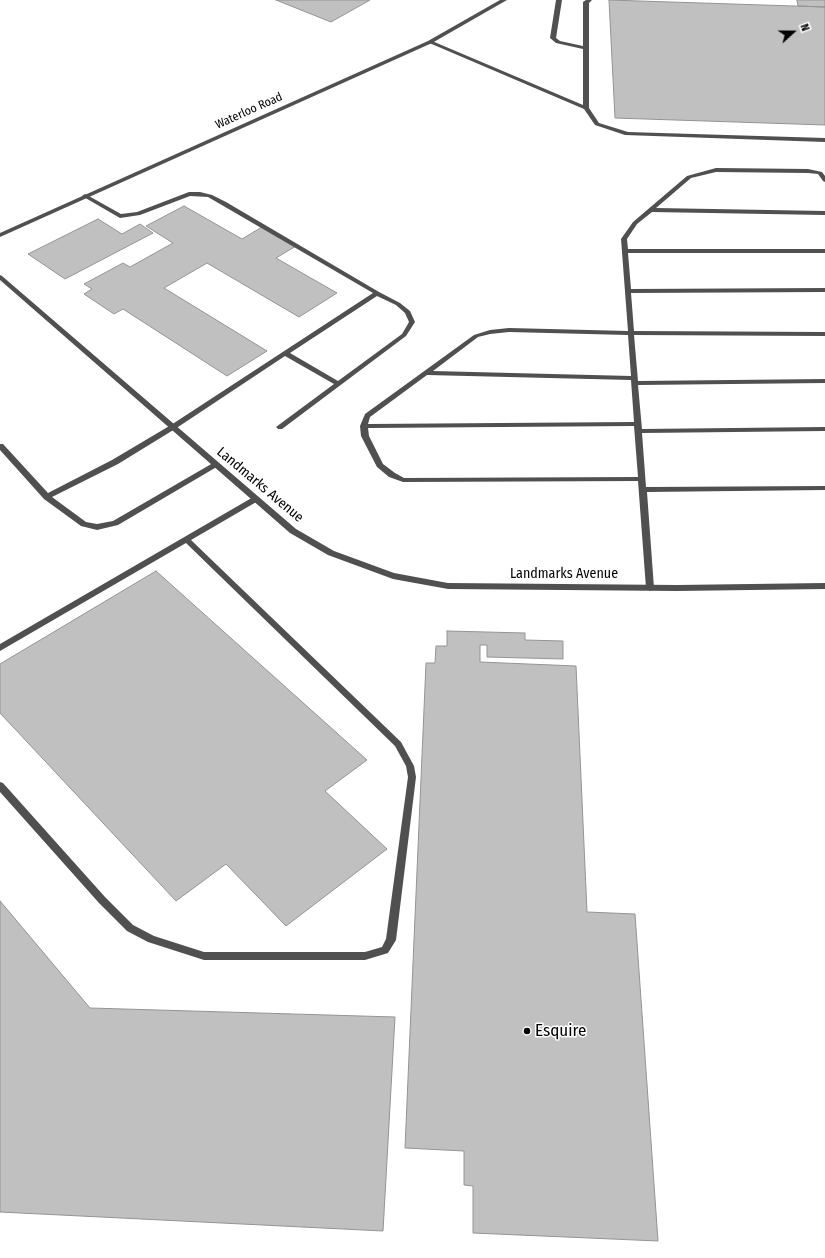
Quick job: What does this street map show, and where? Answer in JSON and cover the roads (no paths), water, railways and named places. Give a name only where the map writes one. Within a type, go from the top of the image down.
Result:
[{"type":"street","name":"Waterloo Road","points":[[0,235],[430,42],[504,0]]},
{"type":"street","points":[[559,0],[553,38],[558,42],[587,48]]},
{"type":"street","points":[[586,108],[586,2],[589,0]]},
{"type":"street","points":[[430,42],[586,108],[597,124],[627,134],[825,140]]},
{"type":"street","points":[[650,588],[624,239],[629,230],[650,210],[689,177],[701,173],[716,170],[808,171],[820,173],[825,180]]},
{"type":"street","points":[[85,196],[120,216],[138,214],[188,194],[210,196],[231,206],[398,304],[408,312],[412,322],[404,336],[337,383],[280,427]]},
{"type":"street","points":[[650,210],[825,213]]},
{"type":"street","points":[[625,251],[825,251]]},
{"type":"street","name":"Landmarks Avenue","points":[[0,277],[292,531],[331,553],[393,576],[448,586],[650,588],[825,586]]},
{"type":"street","points":[[628,291],[825,290]]},
{"type":"street","points":[[47,497],[115,462],[173,427],[377,293]]},
{"type":"street","points":[[642,479],[403,480],[392,475],[380,465],[365,436],[364,426],[367,416],[476,336],[490,332],[509,330],[631,333],[825,334]]},
{"type":"street","points":[[286,354],[337,383]]},
{"type":"street","points":[[426,373],[634,381],[825,381]]},
{"type":"street","points":[[364,426],[825,429]]},
{"type":"street","points":[[0,446],[47,497],[84,524],[97,527],[114,523],[216,465]]},
{"type":"street","points":[[643,490],[825,488]]},
{"type":"street","points":[[0,648],[255,499]]},
{"type":"street","points":[[0,786],[102,900],[130,928],[151,939],[204,956],[365,956],[385,950],[391,940],[412,777],[410,766],[398,744],[186,539]]},
{"type":"place","name":"Esquire","points":[[527,1031]]}]
